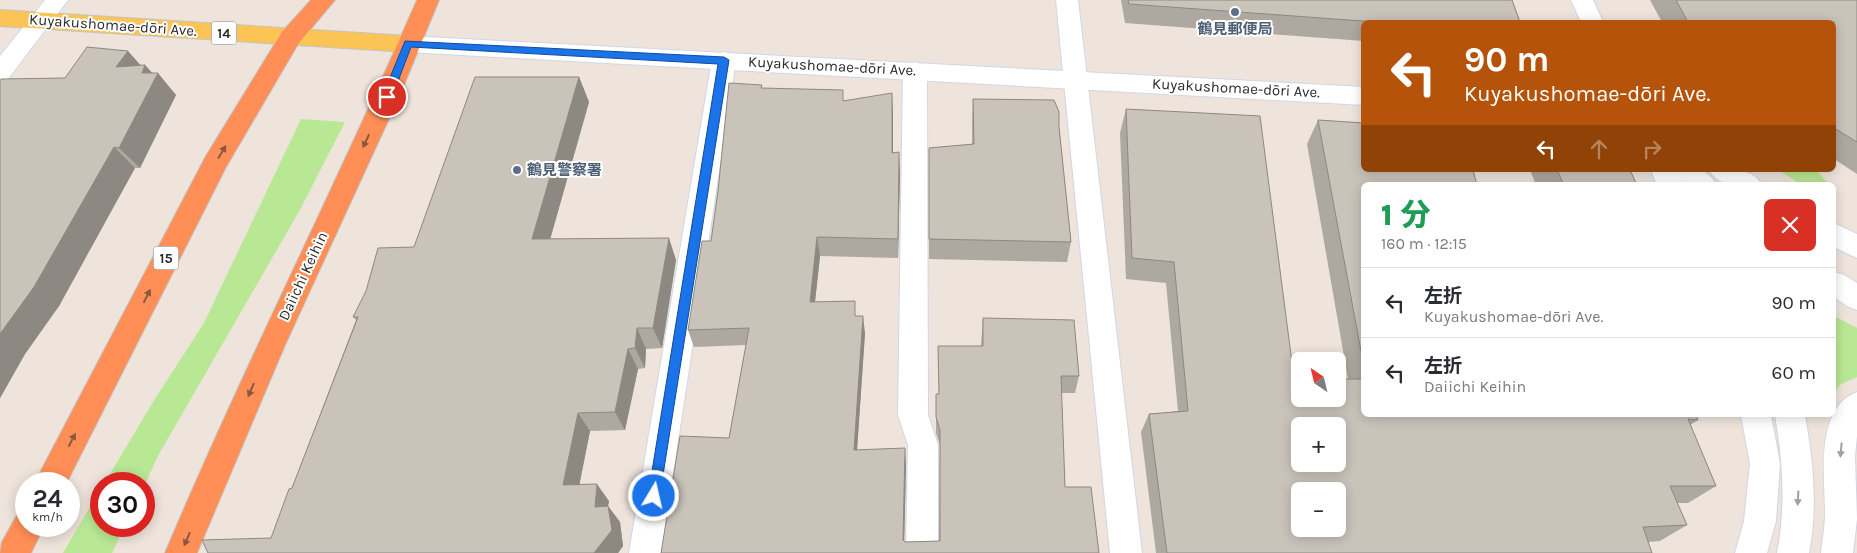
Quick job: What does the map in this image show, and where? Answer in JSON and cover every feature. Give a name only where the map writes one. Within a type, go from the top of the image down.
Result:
[{"type":"highway","name":"15","points":[[290,38],[299,0]]},
{"type":"highway","name":"15","points":[[56,472],[215,163],[290,38],[324,0]]},
{"type":"highway","name":"Daiichi Keihin","points":[[181,553],[271,345],[387,97],[428,0]]},
{"type":"highway","points":[[14,553],[22,537]]},
{"type":"main road","name":"Kuyakushomae-dōri Ave.","points":[[0,18],[290,38],[408,44]]},
{"type":"street","points":[[0,73],[57,0]]},
{"type":"street","points":[[1067,0],[1126,553]]},
{"type":"street","points":[[1582,0],[1591,20]]},
{"type":"street","name":"Kuyakushomae-dōri Ave.","points":[[408,44],[915,70],[1361,96]]},
{"type":"street","points":[[645,553],[724,60]]},
{"type":"street","points":[[915,70],[913,415],[923,445],[922,553]]},
{"type":"street","points":[[1726,172],[1744,182]]},
{"type":"street","points":[[1672,178],[1690,182]]},
{"type":"street","points":[[1836,235],[1857,248]]},
{"type":"street","points":[[1836,284],[1857,298]]},
{"type":"street","points":[[1837,553],[1841,516],[1839,465],[1842,430],[1857,405]]},
{"type":"street","points":[[1751,553],[1760,521],[1765,464],[1756,417]]},
{"type":"street","points":[[1790,417],[1799,489],[1796,542],[1793,553]]},
{"type":"green space","points":[[301,119],[345,122],[301,208],[159,454],[151,472],[111,472],[153,402],[204,323]]},
{"type":"green space","points":[[1781,172],[1818,172],[1827,182],[1797,182]]},
{"type":"green space","points":[[1836,317],[1857,328],[1857,377],[1841,384],[1836,390]]},
{"type":"green space","points":[[90,507],[90,537],[120,537],[112,553],[63,553],[72,537],[80,537],[80,524]]},
{"type":"building","points":[[1128,0],[1512,0],[1519,20],[1361,21],[1129,4]]},
{"type":"building","points":[[1676,0],[1857,0],[1857,142],[1836,129],[1836,20],[1687,20]]},
{"type":"building","points":[[87,47],[128,51],[116,67],[145,65],[142,73],[158,73],[119,148],[114,147],[34,287],[0,334],[0,81],[1,79],[65,78]]},
{"type":"building","points":[[475,77],[579,77],[532,239],[669,238],[653,328],[637,328],[635,348],[628,349],[615,412],[578,413],[563,485],[597,484],[595,507],[608,506],[612,530],[594,553],[208,553],[202,540],[271,538],[358,317],[353,317],[366,291],[378,248],[414,247]]},
{"type":"building","points":[[729,83],[762,85],[761,88],[843,90],[843,101],[892,93],[892,153],[899,152],[898,239],[817,237],[810,302],[855,301],[855,316],[863,316],[854,450],[905,448],[903,540],[905,542],[940,541],[940,430],[936,417],[936,394],[939,394],[938,346],[983,346],[983,318],[1074,320],[1079,376],[1061,376],[1065,487],[1091,487],[1099,553],[661,553],[680,436],[729,438],[749,328],[688,330],[702,241],[711,241]]},
{"type":"building","points":[[973,99],[1054,100],[1059,112],[1071,242],[929,239],[929,148],[974,144]]},
{"type":"building","points":[[1126,109],[1260,116],[1291,355],[1291,408],[1346,408],[1346,379],[1361,379],[1361,417],[1697,417],[1698,420],[1688,419],[1716,486],[1670,486],[1687,525],[1643,527],[1652,553],[1167,553],[1149,414],[1188,411],[1174,262],[1132,258]]},
{"type":"building","points":[[1318,120],[1361,123],[1361,172],[1474,172],[1476,182],[1361,182],[1361,351]]},
{"type":"building","points":[[1558,172],[1631,172],[1636,182],[1563,182]]},
{"type":"place","name":"鶴見郵便局","points":[[1235,12]]},
{"type":"place","name":"鶴見警察署","points":[[517,170]]},
{"type":"route","points":[[387,97],[408,44],[724,60],[654,496]]}]
